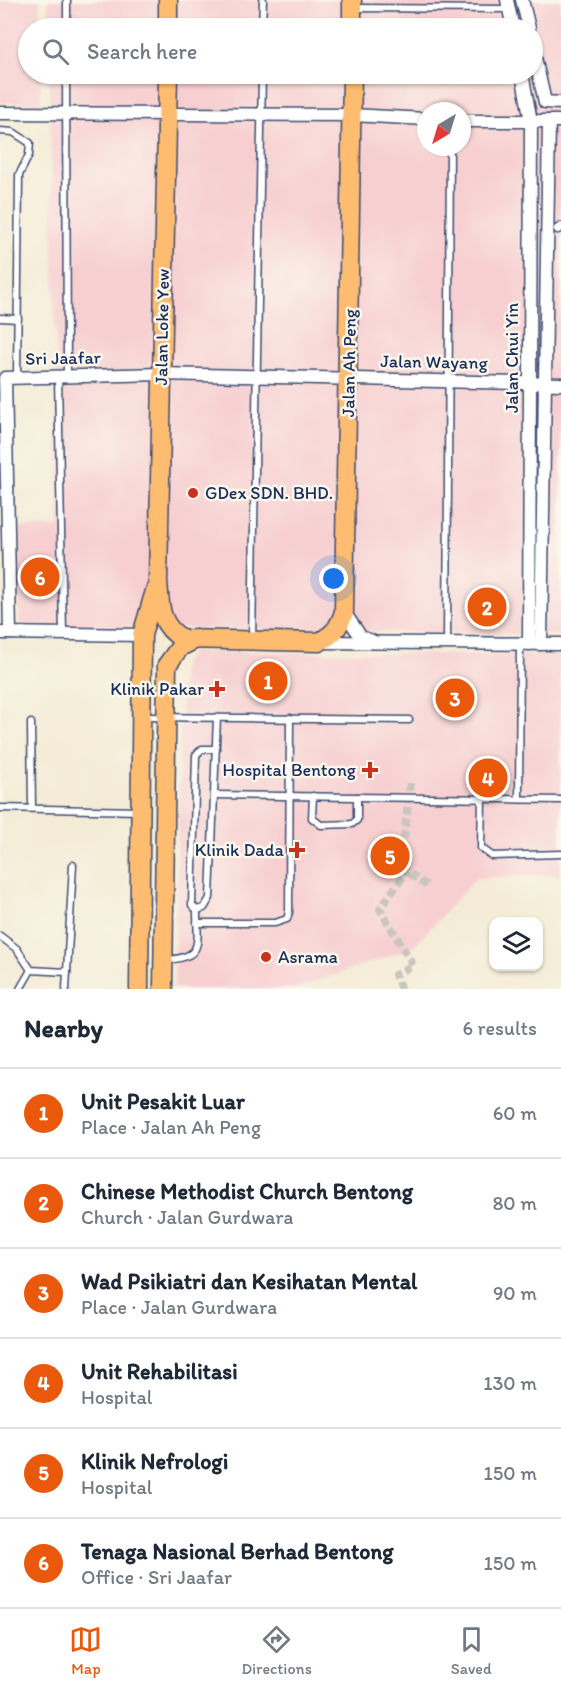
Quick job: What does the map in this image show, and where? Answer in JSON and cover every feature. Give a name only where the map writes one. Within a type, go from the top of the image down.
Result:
[{"type":"main road","points":[[168,0],[168,18]]},
{"type":"main road","name":"Jalan Loke Yew","points":[[158,581],[168,84]]},
{"type":"main road","name":"Jalan Ah Peng","points":[[319,642],[333,635],[340,626],[344,612],[352,84]]},
{"type":"main road","points":[[139,989],[142,635],[158,581]]},
{"type":"main road","points":[[158,581],[161,616],[168,629],[183,639],[319,642]]},
{"type":"main road","points":[[163,989],[167,665],[180,647],[196,639]]},
{"type":"street","points":[[522,0],[526,18]]},
{"type":"street","name":"Jalan Chui Yin","points":[[524,84],[531,121],[530,644]]},
{"type":"street","points":[[542,84],[546,102],[561,103]]},
{"type":"street","points":[[0,113],[352,115],[417,119]]},
{"type":"street","points":[[471,120],[555,121]]},
{"type":"street","name":"Jalan Chui Yin","points":[[530,644],[545,383],[555,121]]},
{"type":"street","name":"Sri Jaafar","points":[[5,633],[7,378],[162,375]]},
{"type":"street","name":"Jalan Wayang","points":[[162,375],[561,384]]},
{"type":"street","points":[[344,612],[361,637],[379,643]]},
{"type":"street","points":[[5,633],[142,635]]},
{"type":"street","points":[[319,642],[561,644]]},
{"type":"lane","points":[[67,0],[67,18]]},
{"type":"lane","points":[[157,0],[168,0]]},
{"type":"lane","points":[[262,18],[263,0]]},
{"type":"lane","points":[[352,4],[508,4]]},
{"type":"lane","points":[[63,634],[66,84]]},
{"type":"lane","points":[[252,641],[262,84]]},
{"type":"lane","points":[[0,131],[13,132],[30,143],[29,154],[19,175],[18,319],[7,378]]},
{"type":"lane","points":[[447,643],[450,156]]},
{"type":"lane","points":[[0,318],[18,319]]},
{"type":"lane","points":[[519,799],[530,644]]},
{"type":"lane","points":[[141,717],[409,720]]},
{"type":"lane","points":[[197,910],[204,908],[210,898],[217,717]]},
{"type":"lane","points":[[197,923],[275,923],[287,919],[290,718]]},
{"type":"lane","points":[[31,723],[32,808]]},
{"type":"lane","points":[[164,960],[184,959],[191,956],[196,946],[197,910],[192,905],[196,755],[202,749],[216,749]]},
{"type":"lane","points":[[215,795],[561,800]]},
{"type":"lane","points":[[313,796],[312,818],[321,825],[352,824],[357,820],[357,797]]},
{"type":"lane","points":[[482,799],[481,848],[486,853],[492,856],[561,854]]},
{"type":"lane","points":[[0,808],[140,811]]},
{"type":"lane","points":[[66,989],[73,865]]},
{"type":"lane","points":[[0,936],[17,949],[31,970]]},
{"type":"lane","points":[[31,970],[67,972]]},
{"type":"lane","points":[[20,989],[31,970]]},
{"type":"shaded area","points":[[0,0],[40,0],[40,18],[18,18],[18,84],[41,84],[41,103],[0,103]]},
{"type":"shaded area","points":[[48,0],[561,0],[561,635],[20,625],[16,528],[60,527],[49,84],[543,84],[543,18],[49,18]]},
{"type":"shaded area","name":"Hospital Bentong","points":[[192,651],[561,655],[561,874],[476,878],[412,948],[294,989],[174,989],[182,666]]},
{"type":"tunnel","points":[[410,783],[401,867],[427,886]]},
{"type":"tunnel","points":[[401,989],[395,975],[413,965],[380,909],[407,871]]},
{"type":"place","name":"GDex SDN. BHD.","points":[[193,493]]},
{"type":"place","name":"Tenaga Nasional Berhad Bentong","points":[[40,577]]},
{"type":"place","name":"Chinese Methodist Church Bentong","points":[[487,607]]},
{"type":"place","name":"Unit Pesakit Luar","points":[[268,681]]},
{"type":"place","name":"Klinik Pakar","points":[[217,689]]},
{"type":"place","name":"Wad Psikiatri dan Kesihatan Mental","points":[[455,698]]},
{"type":"place","name":"Hospital Bentong","points":[[370,770]]},
{"type":"place","name":"Unit Rehabilitasi","points":[[488,778]]},
{"type":"place","name":"Klinik Dada","points":[[297,850]]},
{"type":"place","name":"Klinik Nefrologi","points":[[390,856]]},
{"type":"place","name":"Asrama","points":[[266,957]]}]
